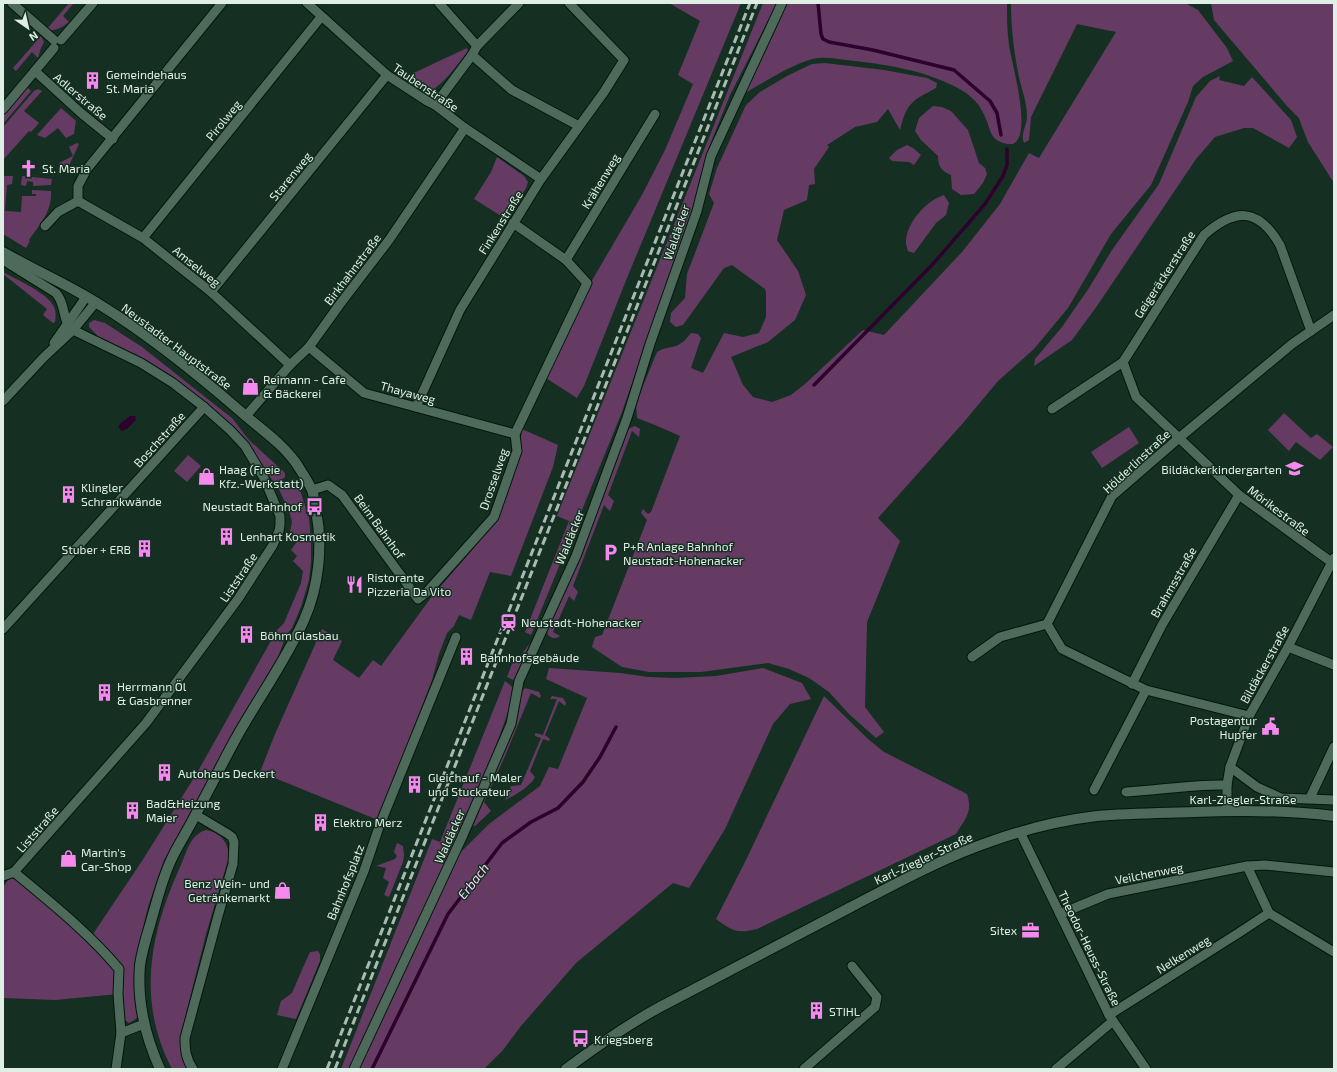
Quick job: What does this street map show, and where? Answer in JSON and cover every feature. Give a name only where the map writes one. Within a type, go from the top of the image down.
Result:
[{"type":"street","points":[[12,3],[56,43]]},
{"type":"street","points":[[3,109],[35,72],[56,43],[93,3]]},
{"type":"street","points":[[45,226],[58,212],[78,201],[78,186],[87,169],[222,3]]},
{"type":"street","name":"Taubenstraße","points":[[307,3],[387,75],[435,105],[465,128],[541,179]]},
{"type":"street","points":[[439,3],[477,46]]},
{"type":"street","points":[[435,105],[472,56],[477,46],[519,3]]},
{"type":"street","name":"Finkenstraße","points":[[416,407],[460,310],[541,179],[604,92],[624,60],[569,3]]},
{"type":"street","name":"Waldäcker","points":[[354,1069],[463,836],[511,724],[519,681],[576,556],[627,418],[650,344],[697,211],[711,156],[782,3]]},
{"type":"street","name":"Pirolweg","points":[[143,238],[321,17]]},
{"type":"street","points":[[472,56],[512,90],[579,126]]},
{"type":"street","name":"Adlerstraße","points":[[35,72],[81,113],[113,138]]},
{"type":"street","name":"Starenweg","points":[[211,292],[387,75]]},
{"type":"street","name":"Krähenweg","points":[[566,260],[655,114]]},
{"type":"street","name":"Birkhahnstraße","points":[[246,416],[290,365],[309,347],[398,228],[465,128]]},
{"type":"street","name":"Amselweg","points":[[78,201],[143,238],[211,292],[290,365]]},
{"type":"street","name":"Geigeräckerstraße","points":[[1052,409],[1123,362],[1204,235],[1223,220],[1237,216],[1247,216],[1258,219],[1266,225],[1274,235],[1280,245],[1311,330]]},
{"type":"street","points":[[514,223],[566,260]]},
{"type":"street","name":"Neustadter Hauptstraße","points":[[3,252],[96,302],[202,378],[266,432],[294,461],[312,490],[319,528],[320,548],[312,596],[305,618],[294,640],[236,739],[174,854],[156,902],[147,936],[140,964],[140,991],[144,1024],[151,1049],[160,1069]]},
{"type":"street","points":[[3,260],[56,293],[61,299],[64,314],[69,327]]},
{"type":"street","name":"Drosselweg","points":[[418,599],[427,592],[494,517],[517,451],[515,434],[587,284],[566,260]]},
{"type":"street","points":[[69,327],[86,297]]},
{"type":"street","points":[[3,401],[44,357],[69,327],[96,302]]},
{"type":"street","name":"Hölderlinstraße","points":[[1047,624],[1112,496],[1292,344],[1334,315]]},
{"type":"street","name":"Liststraße","points":[[3,876],[14,872],[146,723],[238,599],[263,562],[279,531],[280,516],[269,489],[245,446],[230,430],[204,407],[173,383],[141,363],[69,327]]},
{"type":"street","name":"Thayaweg","points":[[309,347],[364,393],[515,434]]},
{"type":"street","points":[[1123,362],[1136,397],[1179,438]]},
{"type":"street","name":"Boschstraße","points":[[3,629],[204,407]]},
{"type":"street","name":"Mörikestraße","points":[[1179,438],[1239,495],[1333,562]]},
{"type":"street","name":"Beim Bahnhof","points":[[312,490],[328,486],[342,495],[418,599]]},
{"type":"street","name":"Brahmsstraße","points":[[1132,684],[1162,625],[1239,495]]},
{"type":"street","name":"Bildäckerstraße","points":[[1227,810],[1227,785],[1230,767],[1249,716],[1333,562]]},
{"type":"street","points":[[972,657],[1000,637],[1047,624],[1062,649],[1132,684],[1146,690],[1249,716]]},
{"type":"street","name":"Bahnhofsplatz","points":[[282,1069],[364,871],[379,827],[456,637]]},
{"type":"street","points":[[1288,647],[1334,665]]},
{"type":"street","points":[[1094,790],[1146,690]]},
{"type":"street","points":[[1310,798],[1334,747]]},
{"type":"street","name":"Karl-Ziegler-Straße","points":[[1230,767],[1257,787],[1280,798],[1334,800]]},
{"type":"street","name":"Karl-Ziegler-Straße","points":[[1126,792],[1150,791],[1204,784],[1227,785]]},
{"type":"street","name":"Karl-Ziegler-Straße","points":[[566,1069],[636,1020],[737,966],[957,854],[992,840],[1080,818],[1097,816],[1227,810],[1298,811],[1334,816]]},
{"type":"street","points":[[193,1069],[189,1064],[185,1052],[185,1038],[233,864],[234,842],[232,837],[228,834],[196,815]]},
{"type":"street","name":"Theodor-Heuss-Straße","points":[[1020,832],[1111,1018],[1146,1069]]},
{"type":"street","name":"Veilchenweg","points":[[1060,914],[1108,894],[1246,866],[1264,865],[1334,872]]},
{"type":"street","points":[[1246,866],[1269,913],[1334,952]]},
{"type":"street","points":[[14,872],[90,937],[119,969],[118,994],[121,1033],[116,1069]]},
{"type":"street","name":"Nelkenweg","points":[[1056,1069],[1111,1018],[1269,913]]},
{"type":"street","points":[[804,1069],[875,1007],[877,996],[852,966]]},
{"type":"street","points":[[121,1033],[144,1024]]},
{"type":"shaded area","points":[[69,3],[73,4],[63,16],[69,22],[56,30],[47,29]]},
{"type":"shaded area","points":[[669,3],[741,3],[584,386],[577,398],[546,378],[591,282],[642,195],[665,150],[693,84],[678,75],[700,21]]},
{"type":"shaded area","points":[[763,3],[777,3],[730,95],[707,152],[693,207],[622,412],[531,635],[525,632],[569,521],[557,516]]},
{"type":"shaded area","points":[[787,3],[1007,3],[1007,29],[1009,45],[1020,98],[1021,128],[1018,139],[1012,144],[1006,144],[995,139],[978,104],[961,89],[928,75],[901,68],[829,58],[811,59],[782,72],[745,93]]},
{"type":"shaded area","points":[[1011,3],[1185,3],[1198,10],[1227,48],[1233,61],[1203,77],[1193,86],[1188,102],[1151,185],[1111,234],[1068,308],[1034,349],[998,381],[963,423],[878,518],[900,541],[867,622],[865,707],[884,732],[876,738],[849,714],[829,692],[809,678],[789,669],[768,663],[701,672],[649,672],[622,667],[592,647],[595,637],[602,635],[647,520],[641,513],[643,509],[648,514],[651,512],[680,436],[637,418],[636,403],[657,352],[678,345],[691,333],[698,334],[701,338],[691,368],[703,373],[724,333],[743,337],[759,333],[766,317],[765,289],[732,265],[724,268],[683,325],[676,327],[670,322],[671,313],[685,298],[687,274],[714,203],[709,194],[717,168],[746,105],[760,92],[787,76],[812,64],[825,63],[884,70],[927,78],[937,83],[936,88],[921,96],[908,108],[900,130],[888,109],[877,122],[855,127],[827,145],[829,147],[814,169],[815,184],[809,185],[807,200],[784,210],[777,240],[798,271],[806,295],[795,320],[768,342],[731,357],[743,385],[753,397],[772,402],[791,395],[805,384],[863,330],[884,335],[962,252],[1000,204],[1029,153],[1039,158],[1116,32],[1077,24],[1031,117],[1029,140],[1024,143],[1023,133],[1027,120],[1027,111],[1014,49]]},
{"type":"shaded area","points":[[1211,3],[1334,3],[1334,183],[1308,142],[1299,118],[1287,106],[1214,20]]},
{"type":"shaded area","points":[[41,36],[44,42],[38,58],[32,52],[16,71],[13,68]]},
{"type":"shaded area","points":[[467,48],[468,51],[450,73],[440,84],[429,92],[422,91],[403,78]]},
{"type":"shaded area","points":[[1220,76],[1219,80],[1244,86],[1252,77],[1291,120],[1297,137],[1289,148],[1253,128],[1244,128],[1215,137],[1196,159],[1097,306],[1072,340],[1034,366],[1035,359],[1062,327],[1089,288],[1112,250],[1159,184],[1196,97],[1210,81]]},
{"type":"shaded area","points":[[27,87],[31,91],[3,124],[3,116]]},
{"type":"shaded area","points":[[38,89],[42,91],[24,111],[39,123],[31,132],[29,131],[3,160],[3,127],[34,91]]},
{"type":"shaded area","points":[[933,106],[942,107],[951,111],[968,130],[979,163],[985,168],[987,174],[983,183],[974,194],[961,195],[952,189],[951,175],[941,168],[938,156],[921,140],[915,131],[919,118]]},
{"type":"shaded area","points":[[61,108],[76,121],[74,134],[66,138],[58,128],[45,138],[37,135]]},
{"type":"shaded area","points":[[77,143],[79,144],[67,170],[63,172],[59,163],[73,156],[69,147]]},
{"type":"shaded area","points":[[907,145],[921,155],[914,165],[909,162],[892,161],[889,158],[897,150]]},
{"type":"shaded area","points":[[497,157],[524,176],[528,182],[526,188],[506,219],[474,199],[491,172]]},
{"type":"shaded area","points":[[3,176],[13,176],[12,184],[7,185],[5,211],[21,212],[22,196],[36,196],[36,194],[32,194],[32,190],[51,191],[50,205],[47,212],[29,240],[30,241],[26,248],[3,234]]},
{"type":"shaded area","points":[[22,176],[52,179],[51,185],[33,186],[33,182],[27,181],[26,186],[21,185]]},
{"type":"shaded area","points":[[944,195],[949,203],[946,215],[936,223],[914,253],[908,251],[906,243],[907,235],[914,220],[931,202]]},
{"type":"shaded area","points":[[3,272],[32,287],[51,302],[56,314],[55,322],[53,323],[43,315],[47,309],[3,274]]},
{"type":"shaded area","points":[[94,320],[105,323],[142,347],[232,418],[249,440],[285,473],[285,477],[278,483],[274,483],[251,447],[237,431],[96,337],[97,335],[89,327],[89,323]]},
{"type":"shaded area","points":[[1284,413],[1311,438],[1317,434],[1333,447],[1320,460],[1296,442],[1289,451],[1268,430]]},
{"type":"shaded area","points":[[130,416],[135,416],[136,420],[127,429],[122,431],[118,427]]},
{"type":"shaded area","points":[[635,426],[640,429],[639,437],[632,431],[608,495],[614,501],[610,511],[604,505],[573,586],[578,592],[574,601],[569,596],[553,632],[560,636],[552,638],[548,635],[547,630],[582,551],[628,429]]},
{"type":"shaded area","points":[[1129,427],[1139,443],[1102,468],[1091,452]]},
{"type":"shaded area","points":[[522,429],[558,445],[553,467],[511,576],[490,572],[471,620],[459,615],[454,626],[447,633],[439,654],[432,680],[378,820],[260,772],[275,734],[322,629],[342,641],[333,660],[359,678],[373,660],[381,666],[433,595],[473,549],[495,519],[518,459]]},
{"type":"shaded area","points":[[188,455],[201,466],[187,482],[174,471]]},
{"type":"shaded area","points":[[294,479],[300,490],[309,518],[311,562],[309,580],[301,607],[292,628],[286,635],[277,660],[242,719],[164,860],[148,907],[136,957],[134,991],[138,1017],[129,1023],[119,1016],[118,994],[55,1000],[3,998],[3,887],[14,872],[91,937],[142,861],[197,773],[277,630],[284,623],[301,583],[303,571],[293,561],[297,556],[291,550],[299,539],[290,532],[292,522],[289,511],[278,487]]},
{"type":"shaded area","points":[[530,643],[516,681],[507,677],[515,656],[519,658]]},
{"type":"shaded area","points":[[549,668],[675,678],[716,676],[763,668],[802,683],[811,699],[790,704],[773,724],[725,829],[689,888],[673,883],[576,963],[521,1026],[503,1050],[484,1069],[358,1069],[419,934],[459,854],[489,824],[540,786],[549,767],[558,769],[587,698],[546,679]]},
{"type":"shaded area","points":[[505,681],[515,689],[498,740],[477,791],[436,885],[351,1069],[341,1069],[432,839],[440,842]]},
{"type":"shaded area","points":[[525,688],[539,692],[541,696],[540,698],[531,693],[484,802],[491,811],[475,826],[473,826],[515,726],[522,691]]},
{"type":"shaded area","points":[[552,696],[563,698],[566,703],[565,706],[559,701],[545,735],[550,739],[549,741],[543,739],[530,771],[535,777],[517,794],[505,800],[511,786],[521,785],[541,738],[535,736],[535,733],[543,735],[557,699],[550,699]]},
{"type":"shaded area","points":[[824,696],[868,739],[884,752],[967,794],[969,800],[969,811],[956,834],[757,929],[739,931],[731,929],[716,919],[746,860]]},
{"type":"shaded area","points":[[206,830],[216,833],[223,839],[229,852],[229,857],[206,934],[185,1018],[183,1033],[190,1069],[172,1069],[161,1043],[154,1017],[151,992],[151,966],[161,915],[170,890],[190,844],[196,836]]},
{"type":"shaded area","points":[[397,843],[403,846],[403,862],[389,897],[384,895],[389,882],[383,878],[386,868],[376,866],[395,859],[397,856],[394,852]]},
{"type":"shaded area","points":[[318,951],[320,954],[320,961],[296,1019],[277,1015],[281,1001],[292,993],[310,952]]},
{"type":"waterway","points":[[818,3],[821,34],[823,39],[829,42],[873,50],[954,70],[990,101],[997,113],[1001,135]]},
{"type":"waterway","points":[[814,385],[932,265],[985,204],[1003,176],[1007,165],[1007,149]]},
{"type":"waterway","name":"Erbach","points":[[372,1069],[448,914],[502,843],[531,822],[558,808],[583,782],[600,757],[616,727]]},
{"type":"railway","points":[[327,1069],[750,3]]},
{"type":"railway","points":[[335,1069],[757,3]]},
{"type":"place","name":"Gemeindehaus St. Maria","points":[[93,81]]},
{"type":"place","name":"St. Maria","points":[[29,168]]},
{"type":"place","name":"Reimann - Cafe & Bäckerei","points":[[250,386]]},
{"type":"place","name":"Bildäckerkindergarten","points":[[1295,469]]},
{"type":"place","name":"Haag (Freie Kfz.-Werkstatt)","points":[[206,476]]},
{"type":"place","name":"Klingler Schrankwände","points":[[68,494]]},
{"type":"place","name":"Neustadt Bahnhof","points":[[315,506]]},
{"type":"place","name":"Lenhart Kosmetik","points":[[227,536]]},
{"type":"place","name":"Stuber + ERB","points":[[144,549]]},
{"type":"place","name":"P+R Anlage Bahnhof Neustadt-Hohenacker","points":[[610,553]]},
{"type":"place","name":"Ristorante Pizzeria Da Vito","points":[[354,584]]},
{"type":"place","name":"Neustadt-Hohenacker","points":[[508,622]]},
{"type":"place","name":"Böhm Glasbau","points":[[247,635]]},
{"type":"place","name":"Bahnhofsgebäude","points":[[467,657]]},
{"type":"place","name":"Herrmann Öl & Gasbrenner","points":[[104,693]]},
{"type":"place","name":"Postagentur Hupfer","points":[[1270,727]]},
{"type":"place","name":"Autohaus Deckert","points":[[165,773]]},
{"type":"place","name":"Gleichauf - Maler und Stuckateur","points":[[415,784]]},
{"type":"place","name":"Bad&Heizung Maier","points":[[133,810]]},
{"type":"place","name":"Elektro Merz","points":[[320,822]]},
{"type":"place","name":"Martin's Car-Shop","points":[[68,859]]},
{"type":"place","name":"Benz Wein- und Getränkemarkt","points":[[283,890]]},
{"type":"place","name":"Sitex","points":[[1030,930]]},
{"type":"place","name":"STIHL","points":[[816,1011]]},
{"type":"place","name":"Kriegsberg","points":[[581,1039]]}]
